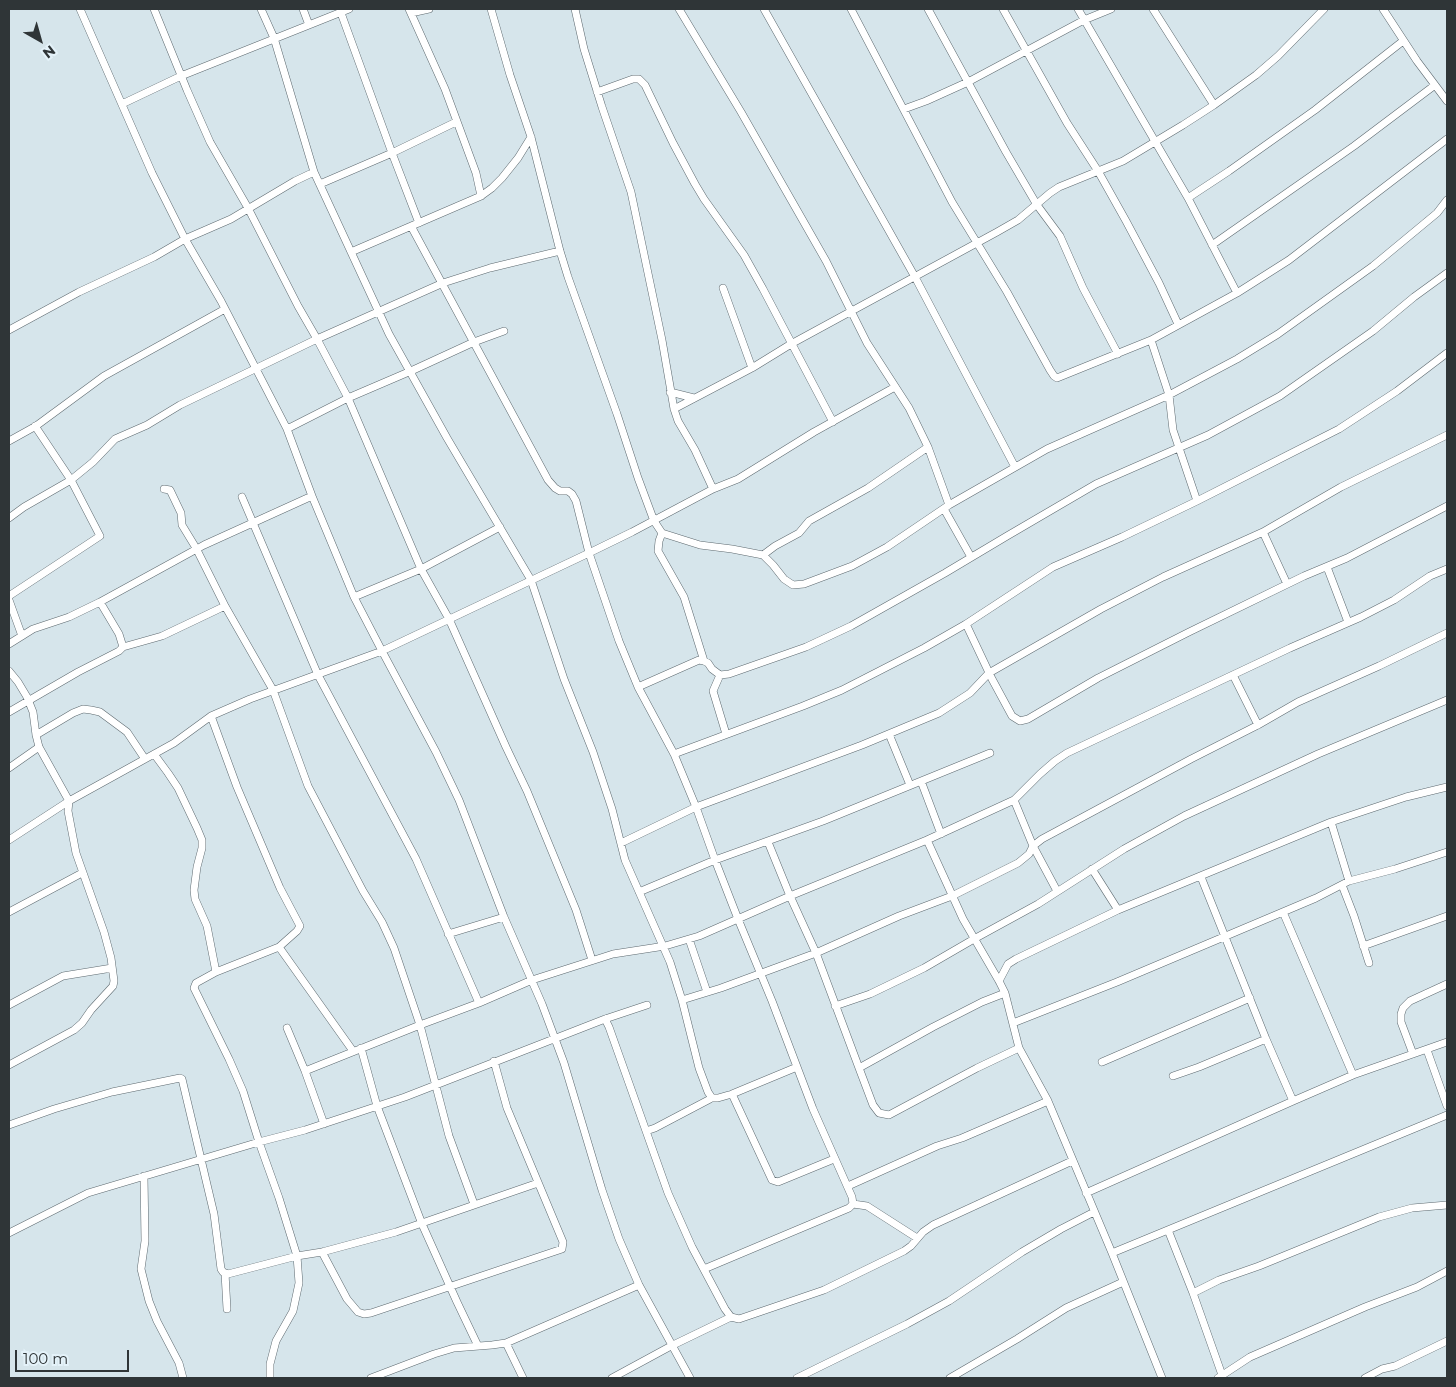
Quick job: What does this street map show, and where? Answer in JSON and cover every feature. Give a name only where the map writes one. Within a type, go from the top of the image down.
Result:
[{"type":"street","points":[[80,9],[152,173],[185,239],[257,369],[287,430],[354,597],[436,752],[459,800],[504,917],[555,1038],[619,1239],[639,1285],[690,1378]]},
{"type":"street","points":[[154,9],[210,142],[248,208],[348,398],[421,569],[449,619],[527,791],[576,910],[592,960]]},
{"type":"street","points":[[261,9],[274,38],[314,172],[389,334],[530,580],[564,679],[593,752],[625,860],[664,946],[682,1000],[698,1068],[712,1098]]},
{"type":"street","points":[[303,9],[309,25]]},
{"type":"street","points":[[122,104],[181,76],[349,9]]},
{"type":"street","points":[[429,9],[410,11],[444,90],[476,173],[481,196]]},
{"type":"street","points":[[491,9],[510,76],[531,137],[560,252],[654,521],[662,533],[700,545],[763,555],[784,579],[793,585],[804,584],[852,566],[880,551],[947,507],[1047,449],[1169,395],[1237,359],[1325,302],[1438,213],[1447,200]]},
{"type":"street","points":[[575,9],[584,49],[597,92],[632,192],[674,409],[678,421],[695,450],[713,489]]},
{"type":"street","points":[[679,9],[741,112],[826,261],[867,343],[909,408],[928,447],[947,507],[971,557]]},
{"type":"street","points":[[764,9],[915,277],[1015,467]]},
{"type":"street","points":[[851,9],[952,202],[1007,292],[1054,376],[1057,378],[1151,340],[1237,293],[1289,260],[1447,139]]},
{"type":"street","points":[[928,9],[1006,152],[1060,236],[1083,288],[1118,354]]},
{"type":"street","points":[[1003,9],[1067,123],[1098,171],[1159,283],[1178,324]]},
{"type":"street","points":[[1078,9],[1188,198],[1237,293]]},
{"type":"street","points":[[904,109],[968,82],[1084,20],[1111,9]]},
{"type":"street","points":[[1153,9],[1214,105]]},
{"type":"street","points":[[674,409],[752,368],[791,344],[1018,220],[1059,187],[1123,160],[1156,141],[1214,105],[1256,75],[1278,56],[1324,9]]},
{"type":"street","points":[[1383,9],[1403,41],[1447,100]]},
{"type":"street","points":[[341,13],[419,223]]},
{"type":"street","points":[[1188,198],[1315,110],[1403,41]]},
{"type":"street","points":[[597,92],[633,79],[639,79],[645,85],[673,143],[704,199],[744,255],[833,422]]},
{"type":"street","points":[[1212,245],[1354,146],[1435,85]]},
{"type":"street","points":[[320,184],[392,153],[456,122]]},
{"type":"street","points":[[351,252],[481,196],[502,178],[518,158],[531,137]]},
{"type":"street","points":[[9,330],[79,292],[154,257],[185,239],[231,219],[294,181],[314,172]]},
{"type":"street","points":[[411,226],[548,480],[560,491],[568,491],[576,501],[589,553],[619,641],[638,687],[674,754],[813,1109],[848,1186],[853,1204]]},
{"type":"street","points":[[9,518],[24,507],[71,480],[93,462],[115,439],[147,425],[180,406],[317,339],[443,283],[490,268],[560,252]]},
{"type":"street","points":[[638,687],[699,660],[708,663],[720,675],[729,674],[806,647],[867,617],[1096,484],[1232,424],[1280,396],[1300,384],[1373,331],[1447,273]]},
{"type":"street","points":[[723,288],[752,368]]},
{"type":"street","points":[[9,441],[35,426],[104,376],[225,309]]},
{"type":"street","points":[[287,430],[348,398],[474,342],[504,331]]},
{"type":"street","points":[[1151,340],[1169,395],[1173,430],[1197,501]]},
{"type":"street","points":[[674,754],[842,690],[924,648],[966,624],[1053,567],[1197,501],[1339,429],[1396,391],[1447,353]]},
{"type":"street","points":[[9,840],[69,801],[174,743],[211,716],[273,690],[382,652],[589,553],[713,489],[738,479],[804,438],[895,387]]},
{"type":"street","points":[[670,392],[694,398]]},
{"type":"street","points":[[9,596],[100,536],[71,480],[35,426]]},
{"type":"street","points":[[621,842],[696,807],[890,734],[940,713],[958,703],[989,673],[1109,605],[1163,577],[1263,532],[1341,487],[1447,435]]},
{"type":"street","points":[[763,555],[799,533],[809,521],[868,488],[928,447]]},
{"type":"street","points":[[164,489],[170,490],[181,513],[182,525],[273,690],[308,786],[363,891],[382,922],[394,948],[420,1025],[449,1136],[474,1204]]},
{"type":"street","points":[[9,644],[40,626],[69,617],[100,602],[196,548],[312,496]]},
{"type":"street","points":[[242,497],[318,675],[416,859],[479,1003]]},
{"type":"street","points":[[966,624],[1012,716],[1020,721],[1028,719],[1098,678],[1287,584],[1347,558],[1447,506]]},
{"type":"street","points":[[354,597],[421,569],[500,527]]},
{"type":"street","points":[[1263,532],[1287,584]]},
{"type":"street","points":[[662,533],[658,551],[684,597],[704,661]]},
{"type":"street","points":[[1327,567],[1348,622]]},
{"type":"street","points":[[305,1071],[479,1003],[532,980],[592,960],[690,939],[941,834],[1014,800],[1040,774],[1067,753],[1394,600],[1430,576],[1447,569]]},
{"type":"street","points":[[9,600],[22,636]]},
{"type":"street","points":[[100,602],[119,634],[123,647]]},
{"type":"street","points":[[9,712],[78,672],[119,652],[123,647],[162,636],[225,606]]},
{"type":"street","points":[[682,1000],[761,974],[816,953],[900,916],[952,896],[1018,863],[1042,839],[1298,702],[1447,633]]},
{"type":"street","points":[[9,671],[28,700],[33,712],[39,747],[69,801],[68,811],[76,853],[104,932],[111,958],[114,981],[113,986],[74,1030],[9,1065]]},
{"type":"street","points":[[720,675],[713,691],[726,734]]},
{"type":"street","points":[[1233,675],[1258,725]]},
{"type":"street","points":[[835,1006],[896,983],[924,968],[1038,904],[1124,849],[1184,816],[1318,754],[1447,700]]},
{"type":"street","points":[[36,734],[73,712],[83,709],[100,712],[127,732],[145,759]]},
{"type":"street","points":[[211,716],[280,888],[300,926],[279,947],[216,972],[196,983],[194,988],[243,1091],[297,1256],[299,1283],[293,1311],[276,1341],[270,1378]]},
{"type":"street","points":[[890,734],[910,785]]},
{"type":"street","points":[[9,768],[39,747]]},
{"type":"street","points":[[639,892],[715,860],[768,842],[990,753]]},
{"type":"street","points":[[154,754],[178,788],[202,840],[194,890],[195,899],[207,926],[216,972]]},
{"type":"street","points":[[921,781],[941,834]]},
{"type":"street","points":[[999,981],[1008,964],[1016,959],[1118,910],[1331,822],[1406,797],[1447,787]]},
{"type":"street","points":[[1014,800],[1033,846],[1057,891]]},
{"type":"street","points":[[1331,822],[1350,881]]},
{"type":"street","points":[[927,840],[952,896],[1005,993],[1019,1048],[1048,1101],[1162,1378]]},
{"type":"street","points":[[768,842],[816,953],[873,1105],[879,1113],[889,1115],[1019,1048]]},
{"type":"street","points":[[1013,1023],[1117,982],[1316,898],[1350,881],[1447,852]]},
{"type":"street","points":[[1092,869],[1118,910]]},
{"type":"street","points":[[9,912],[82,873]]},
{"type":"street","points":[[1201,876],[1293,1101]]},
{"type":"street","points":[[1342,885],[1369,963]]},
{"type":"street","points":[[1282,912],[1353,1076]]},
{"type":"street","points":[[1363,946],[1447,916]]},
{"type":"street","points":[[448,934],[504,917]]},
{"type":"street","points":[[690,939],[707,992]]},
{"type":"street","points":[[279,947],[357,1050],[422,1224],[478,1346]]},
{"type":"street","points":[[9,1005],[62,976],[112,968]]},
{"type":"street","points":[[1413,1054],[1401,1022],[1403,1008],[1410,1001],[1447,984]]},
{"type":"street","points":[[859,1068],[933,1027],[1005,993]]},
{"type":"street","points":[[1102,1062],[1250,998]]},
{"type":"street","points":[[9,1233],[88,1193],[324,1124],[405,1097],[494,1061],[647,1005]]},
{"type":"street","points":[[605,1019],[610,1027],[668,1193],[692,1247],[731,1317],[739,1319],[824,1290],[904,1251],[933,1225],[1072,1161]]},
{"type":"street","points":[[287,1028],[324,1124]]},
{"type":"street","points":[[1173,1076],[1199,1067],[1266,1038]]},
{"type":"street","points":[[1086,1193],[1293,1101],[1353,1076],[1447,1042]]},
{"type":"street","points":[[1427,1050],[1447,1106]]},
{"type":"street","points":[[322,1252],[347,1299],[358,1312],[371,1314],[562,1249],[563,1242],[507,1108],[494,1061]]},
{"type":"street","points":[[646,1131],[712,1098],[732,1094],[797,1067]]},
{"type":"street","points":[[9,1125],[75,1102],[112,1092],[182,1079],[214,1214],[221,1269],[225,1273],[227,1309]]},
{"type":"street","points":[[732,1094],[772,1180],[778,1182],[834,1158]]},
{"type":"street","points":[[848,1186],[932,1148],[1048,1101]]},
{"type":"street","points":[[1112,1253],[1447,1115]]},
{"type":"street","points":[[144,1176],[145,1241],[141,1270],[149,1301],[176,1358],[183,1378]]},
{"type":"street","points":[[225,1273],[228,1274],[297,1256],[322,1252],[422,1224],[474,1204],[538,1183]]},
{"type":"street","points":[[704,1269],[849,1208],[853,1204],[867,1206],[917,1238]]},
{"type":"street","points":[[1193,1293],[1219,1280],[1259,1266],[1379,1217],[1412,1208],[1447,1205]]},
{"type":"street","points":[[796,1378],[907,1324],[949,1300],[1022,1252],[1094,1212]]},
{"type":"street","points":[[1168,1230],[1193,1293],[1220,1377],[1250,1357],[1365,1307],[1417,1287],[1447,1271]]},
{"type":"street","points":[[950,1378],[1017,1340],[1066,1308],[1123,1282]]},
{"type":"street","points":[[371,1378],[454,1348],[506,1343],[639,1285]]},
{"type":"street","points":[[612,1378],[671,1346],[731,1317]]},
{"type":"street","points":[[1365,1378],[1447,1341]]},
{"type":"street","points":[[506,1343],[523,1378]]}]
